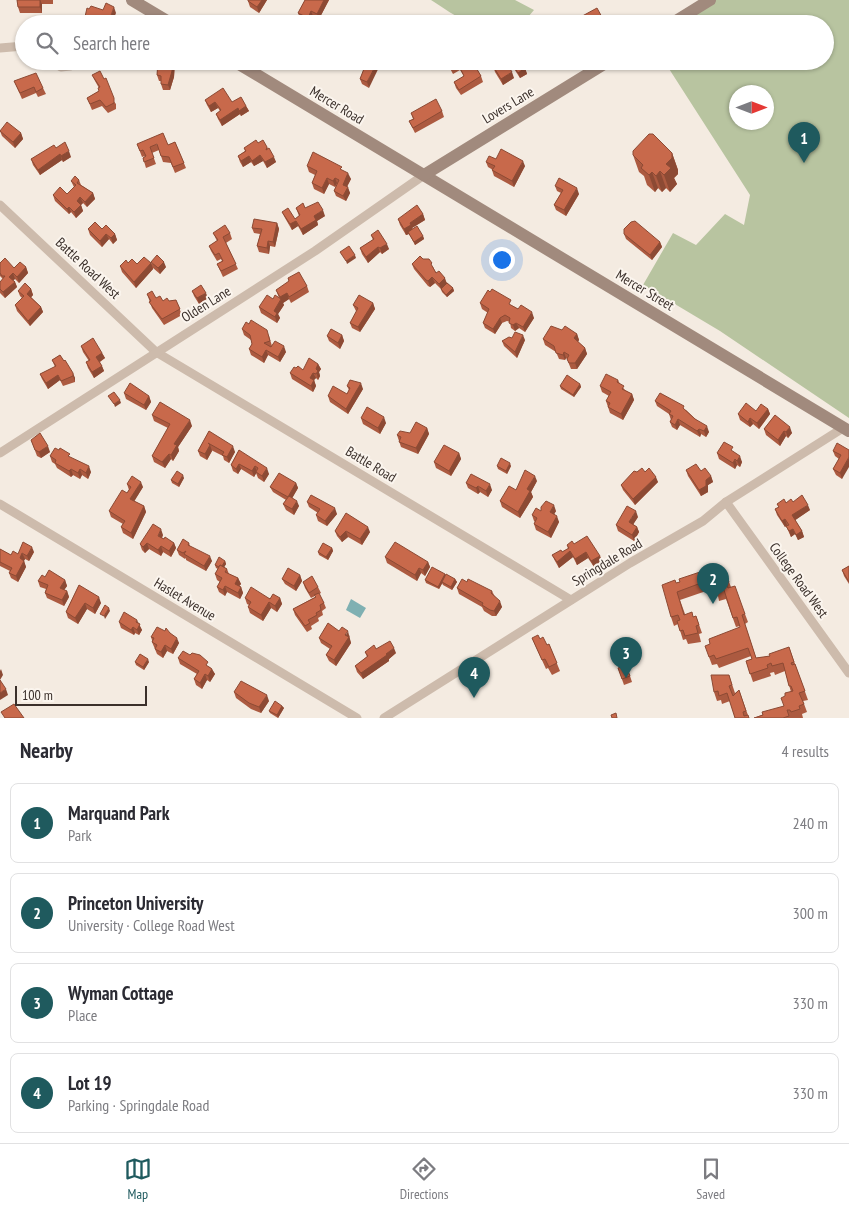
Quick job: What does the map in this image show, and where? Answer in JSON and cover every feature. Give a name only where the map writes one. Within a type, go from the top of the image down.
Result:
[{"type":"main road","points":[[132,0],[157,15]]},
{"type":"main road","points":[[686,15],[710,0]]},
{"type":"main road","name":"Mercer Road","points":[[249,70],[424,175]]},
{"type":"main road","name":"Lovers Lane","points":[[424,175],[594,70]]},
{"type":"main road","name":"Mercer Street","points":[[424,175],[846,429]]},
{"type":"street","points":[[0,48],[15,47]]},
{"type":"street","name":"Olden Lane","points":[[0,453],[315,250],[424,175]]},
{"type":"street","name":"Battle Road West","points":[[0,205],[156,352]]},
{"type":"street","name":"Battle Road","points":[[156,352],[571,600]]},
{"type":"street","name":"Springdale Road","points":[[384,718],[571,600],[703,521],[726,502],[846,429]]},
{"type":"street","name":"College Road West","points":[[726,502],[849,673]]},
{"type":"street","name":"Haslet Avenue","points":[[0,504],[356,718]]},
{"type":"green space","points":[[431,0],[515,0],[534,10],[530,15],[454,15]]},
{"type":"green space","points":[[707,0],[849,0],[849,418],[720,331],[643,285],[673,233],[696,245],[725,214],[744,225],[750,195],[670,70],[834,70],[834,15],[682,15]]},
{"type":"water","points":[[351,599],[366,608],[360,618],[346,610]]},
{"type":"building","points":[[17,0],[40,0],[40,7],[18,7]]},
{"type":"building","points":[[248,0],[262,0],[257,7]]},
{"type":"building","points":[[305,0],[324,0],[317,14],[311,11],[309,15],[298,13]]},
{"type":"building","points":[[106,3],[114,7],[111,15],[85,15],[87,8],[89,9],[91,6],[103,10]]},
{"type":"building","points":[[597,8],[601,15],[584,15]]},
{"type":"building","points":[[157,70],[172,70],[168,85],[161,84],[161,76],[157,75]]},
{"type":"building","points":[[364,70],[373,70],[367,82],[360,79]]},
{"type":"building","points":[[461,70],[477,70],[481,76],[459,90],[454,82],[464,76]]},
{"type":"building","points":[[495,70],[511,70],[512,72],[501,79]]},
{"type":"building","points":[[100,71],[104,79],[106,78],[114,98],[114,103],[106,107],[100,100],[90,104],[87,98],[99,91],[98,88],[100,87],[92,75]]},
{"type":"building","points":[[36,73],[43,88],[36,92],[34,87],[20,93],[14,81]]},
{"type":"building","points":[[223,88],[232,102],[241,97],[246,106],[239,111],[238,108],[220,120],[216,114],[221,110],[215,102],[209,106],[205,100]]},
{"type":"building","points":[[436,99],[442,111],[413,128],[409,121],[414,119],[411,113]]},
{"type":"building","points":[[7,122],[21,133],[13,142],[0,131]]},
{"type":"building","points":[[163,133],[168,145],[175,142],[184,163],[173,167],[169,157],[161,156],[157,144],[150,147],[154,158],[144,162],[143,158],[146,156],[143,150],[140,151],[137,144]]},
{"type":"building","points":[[649,134],[653,134],[672,153],[672,158],[666,164],[671,168],[664,175],[660,171],[656,176],[652,172],[649,175],[641,168],[643,165],[633,155],[633,151]]},
{"type":"building","points":[[256,140],[258,143],[263,140],[267,147],[266,150],[269,148],[274,157],[265,162],[260,155],[252,161],[249,156],[241,161],[238,156],[246,151],[244,148]]},
{"type":"building","points":[[65,142],[69,151],[61,156],[60,154],[38,170],[31,159],[54,145],[56,148]]},
{"type":"building","points":[[501,149],[523,161],[512,181],[492,170],[495,166],[486,162],[489,156],[496,159]]},
{"type":"building","points":[[313,152],[342,167],[340,169],[348,173],[343,185],[348,187],[343,196],[334,191],[339,180],[335,178],[333,181],[327,178],[322,188],[312,183],[317,171],[307,166]]},
{"type":"building","points":[[75,176],[79,180],[77,183],[93,193],[85,202],[80,197],[77,201],[81,205],[74,212],[69,207],[67,209],[53,195],[60,187],[67,194],[76,185],[71,181]]},
{"type":"building","points":[[559,178],[577,188],[564,210],[554,205],[563,190],[555,186]]},
{"type":"building","points":[[318,202],[323,210],[314,216],[316,220],[301,229],[296,221],[290,224],[282,212],[288,208],[295,219],[300,215],[296,208],[303,203],[305,208]]},
{"type":"building","points":[[417,205],[423,214],[404,229],[398,219]]},
{"type":"building","points":[[254,219],[277,223],[273,242],[268,241],[267,248],[257,246],[262,229],[252,228]]},
{"type":"building","points":[[635,221],[660,242],[650,255],[624,234],[624,229],[631,222]]},
{"type":"building","points":[[95,222],[102,229],[106,225],[115,234],[111,238],[106,234],[100,241],[88,229]]},
{"type":"building","points":[[225,225],[230,233],[223,237],[236,264],[221,271],[217,264],[223,261],[219,253],[215,255],[209,246],[218,240],[213,233]]},
{"type":"building","points":[[417,226],[423,236],[414,242],[408,232]]},
{"type":"building","points":[[378,230],[387,244],[380,248],[378,247],[366,257],[360,248],[374,239],[371,235]]},
{"type":"building","points":[[349,246],[355,255],[346,261],[340,252]]},
{"type":"building","points":[[157,255],[164,262],[158,268],[151,262]]},
{"type":"building","points":[[420,256],[423,259],[429,259],[436,273],[439,271],[445,278],[439,284],[432,277],[428,281],[426,280],[412,264]]},
{"type":"building","points":[[144,257],[151,263],[134,282],[120,266],[126,260],[128,263],[132,259],[137,264]]},
{"type":"building","points":[[5,258],[14,268],[20,262],[26,267],[17,277],[13,273],[9,277],[15,282],[3,292],[0,289],[0,282],[5,276],[2,276],[0,273],[0,263]]},
{"type":"building","points":[[299,272],[307,286],[289,297],[287,293],[280,297],[276,290],[289,281],[288,278]]},
{"type":"building","points":[[25,283],[31,289],[27,294],[41,307],[28,321],[15,305],[24,296],[18,291]]},
{"type":"building","points":[[447,283],[453,288],[446,295],[441,289]]},
{"type":"building","points":[[201,285],[206,293],[197,298],[192,291]]},
{"type":"building","points":[[492,289],[511,300],[509,304],[518,309],[521,305],[532,312],[523,327],[516,323],[513,325],[509,323],[510,318],[505,315],[500,318],[493,329],[483,323],[489,309],[480,303],[488,290],[490,292]]},
{"type":"building","points":[[152,291],[156,298],[160,296],[163,301],[167,298],[169,301],[176,300],[180,309],[162,319],[149,302],[151,301],[147,294]]},
{"type":"building","points":[[267,295],[273,299],[275,295],[281,299],[274,311],[277,313],[275,317],[259,307]]},
{"type":"building","points":[[359,295],[373,303],[358,327],[350,323],[358,308],[353,305]]},
{"type":"building","points":[[251,320],[267,330],[270,341],[264,343],[271,347],[275,341],[284,346],[278,357],[266,350],[262,357],[249,349],[252,344],[250,335],[242,329],[246,322],[249,324]]},
{"type":"building","points":[[551,326],[562,330],[565,326],[577,334],[574,338],[585,348],[575,363],[569,363],[567,359],[569,355],[564,352],[563,355],[556,353],[554,346],[543,339]]},
{"type":"building","points":[[331,329],[342,335],[338,343],[327,336]]},
{"type":"building","points":[[515,332],[523,335],[515,352],[502,341],[509,337],[512,338]]},
{"type":"building","points":[[93,338],[102,353],[96,357],[102,366],[92,372],[86,362],[90,360],[81,346]]},
{"type":"building","points":[[60,355],[65,360],[73,376],[61,381],[58,375],[46,383],[40,374],[56,366],[52,360]]},
{"type":"building","points":[[309,358],[318,364],[316,369],[318,371],[316,374],[313,373],[310,378],[314,380],[311,386],[290,373],[294,367],[298,366],[303,370]]},
{"type":"building","points":[[606,374],[618,380],[617,382],[624,386],[622,389],[632,394],[621,414],[608,407],[610,403],[606,401],[611,392],[600,386]]},
{"type":"building","points":[[567,375],[580,384],[573,395],[560,386]]},
{"type":"building","points":[[350,380],[361,383],[346,409],[328,396],[333,386],[347,394],[350,388],[347,386]]},
{"type":"building","points":[[130,383],[149,396],[144,405],[124,393]]},
{"type":"building","points":[[114,392],[120,400],[114,404],[108,396]]},
{"type":"building","points":[[660,393],[684,406],[683,408],[695,419],[707,426],[704,431],[699,429],[697,431],[678,419],[675,425],[670,422],[673,416],[669,414],[671,411],[655,401]]},
{"type":"building","points":[[160,402],[190,420],[174,444],[177,445],[171,455],[169,454],[162,462],[152,456],[170,424],[152,415]]},
{"type":"building","points":[[746,403],[756,411],[761,404],[768,409],[757,423],[750,418],[748,422],[738,414]]},
{"type":"building","points":[[367,407],[384,417],[378,428],[361,418]]},
{"type":"building","points":[[775,415],[790,427],[786,432],[784,431],[778,440],[764,429]]},
{"type":"building","points":[[416,422],[427,428],[416,448],[399,442],[401,437],[397,435],[400,431],[410,433]]},
{"type":"building","points":[[209,431],[233,446],[227,457],[222,455],[224,452],[208,443],[210,445],[205,454],[198,451]]},
{"type":"building","points":[[40,433],[48,446],[39,452],[35,450],[31,440]]},
{"type":"building","points":[[724,442],[733,447],[731,450],[740,456],[737,461],[735,459],[733,463],[717,453]]},
{"type":"building","points":[[837,443],[849,450],[849,457],[840,473],[833,469],[841,455],[833,451]]},
{"type":"building","points":[[444,445],[459,453],[449,471],[434,462]]},
{"type":"building","points":[[55,448],[59,450],[60,448],[70,454],[68,456],[89,466],[86,473],[80,469],[78,473],[71,469],[69,471],[55,463],[56,460],[50,456]]},
{"type":"building","points":[[239,450],[267,468],[262,476],[256,472],[258,468],[255,466],[252,471],[239,464],[236,469],[231,465]]},
{"type":"building","points":[[501,458],[510,463],[506,471],[497,466]]},
{"type":"building","points":[[696,464],[701,471],[705,468],[711,476],[706,480],[706,486],[699,490],[686,470]]},
{"type":"building","points":[[642,468],[645,472],[649,468],[656,477],[633,499],[621,485],[634,471],[637,472]]},
{"type":"building","points":[[525,470],[535,476],[527,489],[530,491],[518,512],[500,501],[509,486],[516,490]]},
{"type":"building","points":[[177,471],[183,475],[178,484],[171,480]]},
{"type":"building","points":[[279,473],[296,483],[288,497],[270,487]]},
{"type":"building","points":[[471,474],[490,484],[486,491],[478,486],[476,488],[466,483]]},
{"type":"building","points":[[132,476],[141,482],[130,499],[144,506],[131,533],[121,527],[125,521],[109,511],[122,490],[127,493],[131,487],[127,484]]},
{"type":"building","points":[[311,495],[335,508],[325,521],[316,515],[320,509],[307,502]]},
{"type":"building","points":[[802,495],[808,505],[792,515],[802,531],[796,535],[793,529],[789,531],[786,526],[789,525],[785,519],[782,521],[775,509],[779,507],[777,504],[784,499],[786,503],[791,499],[793,502]]},
{"type":"building","points":[[289,496],[297,501],[292,509],[283,504]]},
{"type":"building","points":[[546,501],[554,505],[550,512],[557,516],[548,532],[534,524],[537,518],[532,515],[536,508],[541,511],[541,507]]},
{"type":"building","points":[[627,506],[636,511],[629,522],[637,527],[632,535],[616,525]]},
{"type":"building","points":[[346,513],[368,527],[360,539],[346,531],[340,537],[335,531]]},
{"type":"building","points":[[153,524],[161,529],[158,536],[164,539],[165,537],[174,543],[169,551],[161,546],[158,550],[147,543],[143,547],[140,544]]},
{"type":"building","points":[[587,536],[600,556],[591,561],[586,552],[575,559],[570,551],[557,562],[552,555],[569,548],[567,545],[572,541],[574,544]]},
{"type":"building","points":[[183,539],[189,543],[188,545],[210,556],[204,566],[184,554],[186,551],[183,553],[177,550]]},
{"type":"building","points":[[23,542],[32,547],[27,556],[22,553],[20,558],[24,561],[16,576],[9,573],[12,568],[0,562],[0,549],[11,555],[13,551],[18,554]]},
{"type":"building","points":[[395,542],[428,562],[423,570],[419,568],[415,575],[385,557]]},
{"type":"building","points":[[323,543],[332,548],[326,557],[318,552]]},
{"type":"building","points":[[219,557],[225,561],[219,567],[215,565]]},
{"type":"building","points":[[220,565],[227,569],[225,572],[238,578],[235,584],[241,587],[238,593],[225,586],[223,590],[217,587],[222,578],[215,574]]},
{"type":"building","points":[[849,566],[849,582],[842,570]]},
{"type":"building","points":[[432,567],[445,574],[438,587],[425,580]]},
{"type":"building","points":[[288,568],[300,575],[294,586],[282,579]]},
{"type":"building","points":[[709,569],[711,576],[721,570],[723,575],[726,574],[729,582],[726,584],[728,588],[735,586],[745,614],[742,615],[756,658],[770,656],[769,654],[789,647],[794,662],[791,663],[792,665],[795,664],[805,691],[799,693],[804,704],[799,706],[800,709],[791,712],[787,710],[789,716],[783,718],[754,718],[763,715],[762,712],[784,706],[781,698],[785,696],[785,693],[793,691],[791,686],[789,686],[783,663],[772,666],[771,663],[767,665],[768,668],[750,674],[746,661],[752,659],[748,648],[716,659],[714,655],[709,657],[705,646],[710,644],[709,639],[740,627],[737,617],[733,618],[724,590],[716,592],[709,580],[677,592],[684,615],[692,612],[693,617],[696,616],[699,625],[696,626],[698,633],[685,636],[683,630],[680,631],[677,621],[680,620],[678,615],[671,617],[662,585],[675,580],[676,583],[680,582],[679,579]]},
{"type":"building","points":[[49,570],[65,580],[60,588],[67,591],[62,600],[45,593],[48,585],[38,581],[42,575],[45,577]]},
{"type":"building","points":[[446,574],[455,579],[451,587],[442,582]]},
{"type":"building","points":[[312,576],[318,587],[309,593],[303,582]]},
{"type":"building","points":[[462,579],[467,582],[468,579],[492,591],[491,593],[500,601],[494,611],[457,588]]},
{"type":"building","points":[[79,585],[99,597],[93,608],[85,603],[75,618],[66,612]]},
{"type":"building","points":[[251,587],[270,599],[273,594],[280,598],[275,606],[269,602],[261,615],[248,607],[251,602],[245,598]]},
{"type":"building","points":[[319,593],[324,603],[320,605],[321,610],[316,613],[317,615],[308,620],[310,623],[305,626],[293,609],[316,597],[314,595]]},
{"type":"building","points":[[105,605],[109,608],[104,616],[100,614]]},
{"type":"building","points":[[124,612],[140,624],[137,630],[133,627],[131,630],[119,622]]},
{"type":"building","points":[[328,623],[339,631],[342,627],[348,631],[345,635],[349,637],[334,660],[326,655],[332,646],[319,638]]},
{"type":"building","points":[[157,627],[165,631],[166,628],[177,638],[171,649],[165,645],[161,652],[155,649],[157,645],[152,642],[154,638],[151,637]]},
{"type":"building","points":[[538,635],[540,639],[543,637],[547,645],[549,644],[557,663],[549,667],[545,659],[542,660],[532,638]]},
{"type":"building","points":[[390,641],[394,648],[361,673],[355,666],[368,656],[365,652],[374,645],[376,649]]},
{"type":"building","points":[[183,651],[190,655],[192,653],[200,655],[208,662],[206,665],[212,669],[208,676],[205,674],[200,683],[194,679],[199,671],[178,658]]},
{"type":"building","points":[[140,654],[148,659],[143,667],[135,662]]},
{"type":"building","points":[[626,665],[630,676],[622,679],[618,668]]},
{"type":"building","points":[[711,675],[729,675],[732,685],[729,686],[733,696],[739,690],[746,711],[743,712],[744,716],[748,715],[749,718],[735,718],[727,693],[719,696],[718,691],[714,692]]},
{"type":"building","points":[[0,680],[6,689],[0,693]]},
{"type":"building","points":[[241,681],[267,695],[259,707],[249,703],[234,692]]},
{"type":"building","points":[[275,701],[282,706],[277,715],[269,711]]},
{"type":"building","points":[[14,704],[24,718],[5,718],[1,712]]},
{"type":"building","points":[[616,713],[617,718],[612,718],[611,715]]},
{"type":"place","name":"Marquand Park","points":[[804,163]]},
{"type":"place","name":"Princeton University","points":[[713,604]]},
{"type":"place","name":"Wyman Cottage","points":[[626,678]]},
{"type":"place","name":"Lot 19","points":[[474,698]]}]
